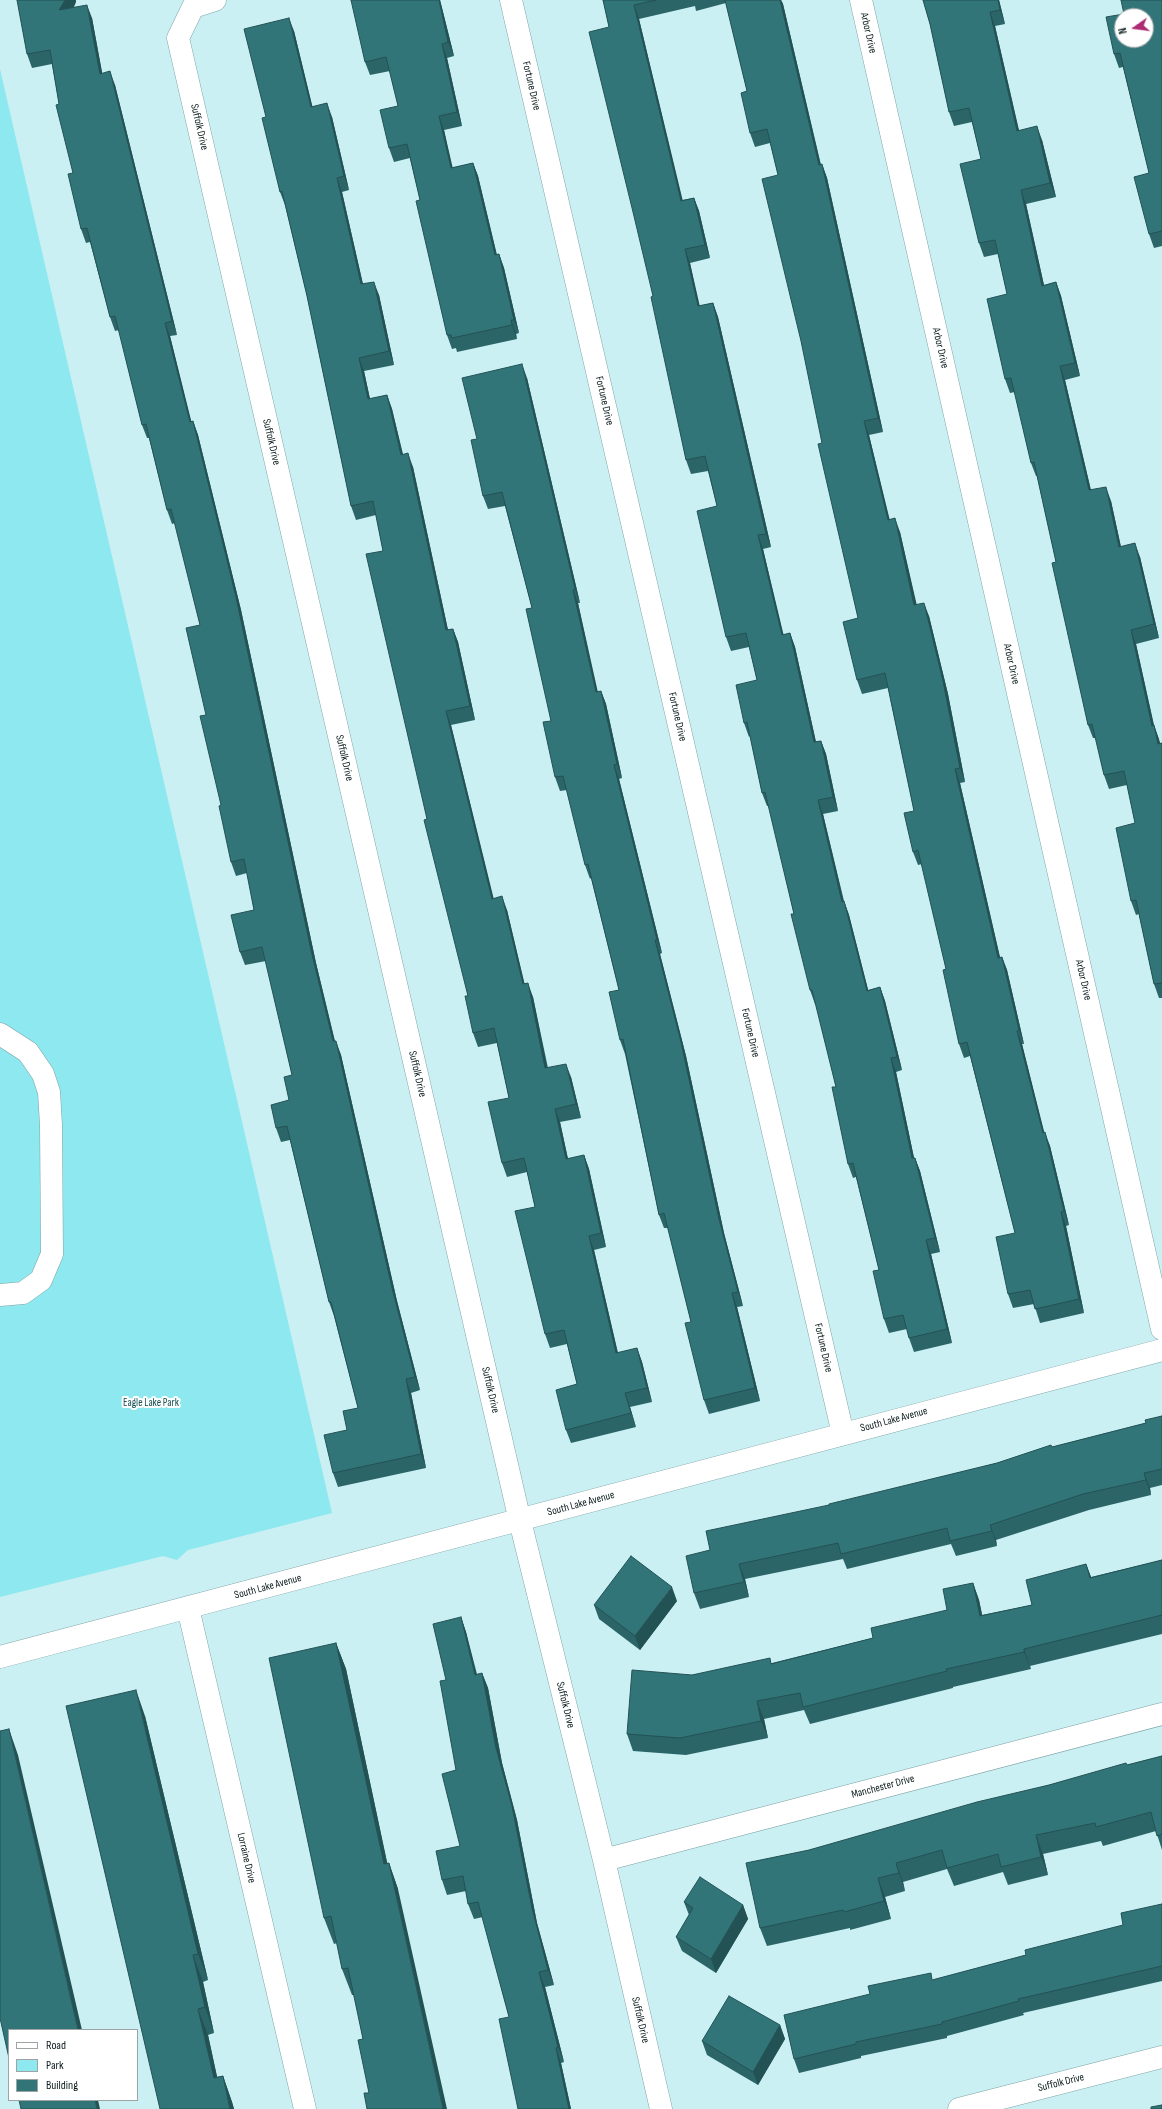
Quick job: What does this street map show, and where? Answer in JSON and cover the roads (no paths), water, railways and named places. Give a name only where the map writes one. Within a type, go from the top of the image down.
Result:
[{"type":"street","name":"Suffolk Drive","points":[[215,0],[193,7],[178,38],[520,1521],[604,1860],[660,2109]]},
{"type":"street","name":"Fortune Drive","points":[[511,0],[843,1434]]},
{"type":"street","name":"Arbor Drive","points":[[861,0],[1162,1329]]},
{"type":"street","points":[[0,1034],[28,1052],[43,1074],[49,1092],[51,1125],[52,1254],[40,1280],[22,1293],[0,1295]]},
{"type":"street","name":"South Lake Avenue","points":[[0,1657],[520,1521],[1162,1350]]},
{"type":"street","name":"Lorraine Drive","points":[[188,1608],[305,2109]]},
{"type":"street","name":"Manchester Drive","points":[[604,1860],[1162,1714]]},
{"type":"street","name":"Suffolk Drive","points":[[959,2109],[1162,2057]]},
{"type":"park label","name":"Eagle Lake Park","points":[[151,1403]]}]
